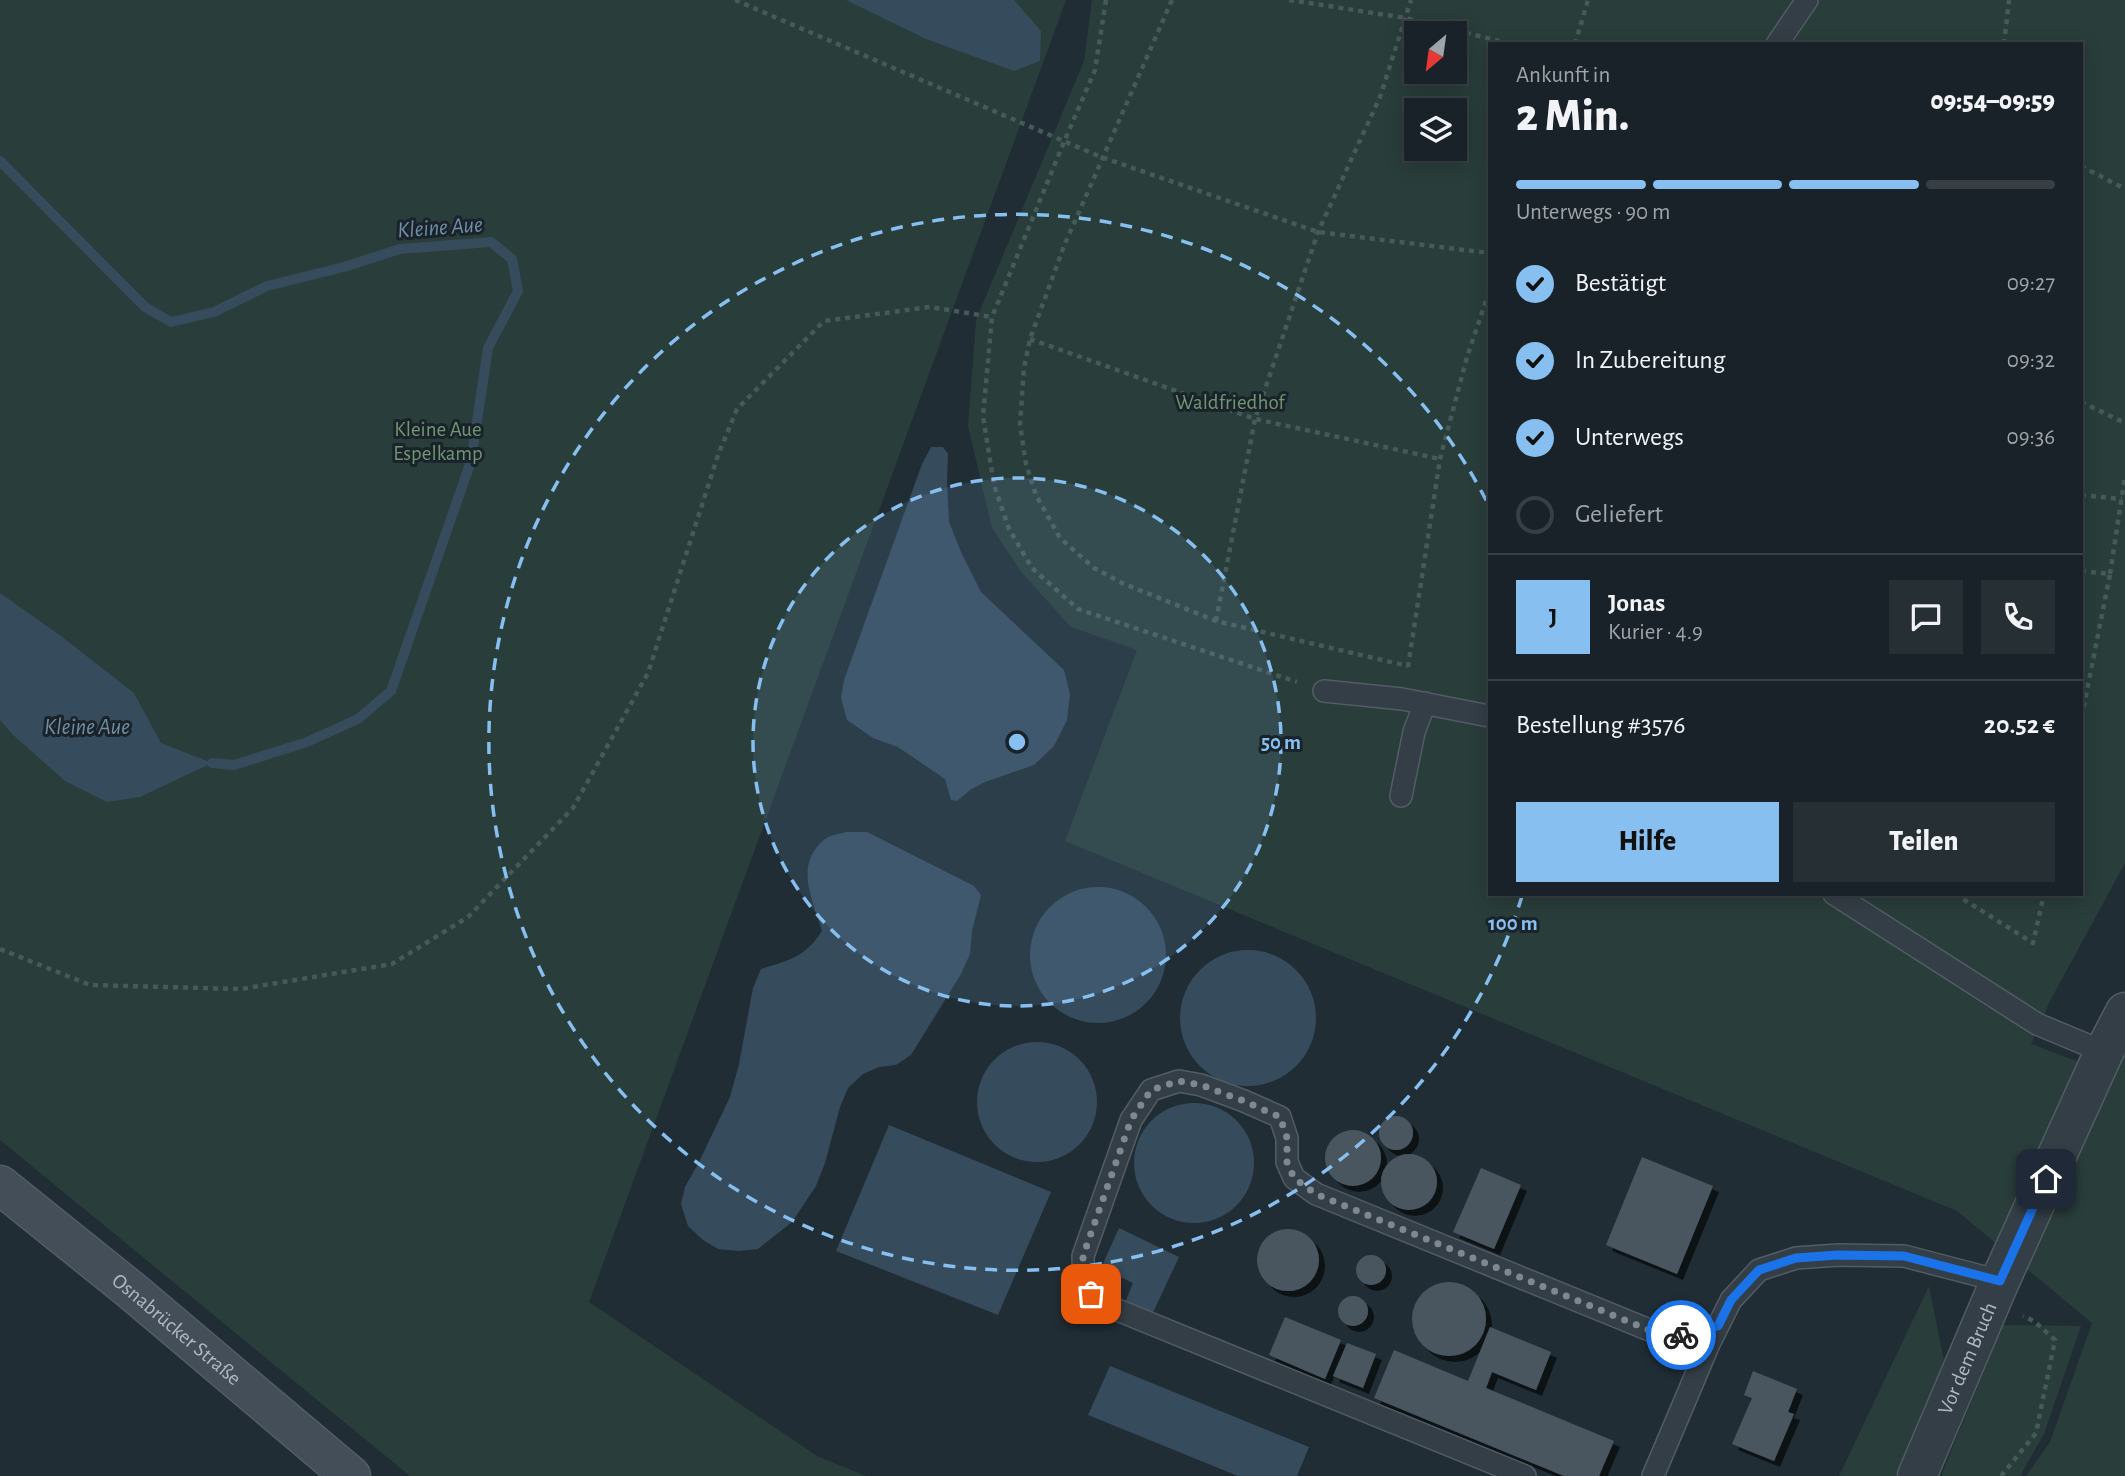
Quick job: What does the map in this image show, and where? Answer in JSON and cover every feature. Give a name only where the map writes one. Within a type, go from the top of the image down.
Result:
[{"type":"main road","name":"Osnabrücker Straße","points":[[0,1185],[132,1291],[351,1476]]},
{"type":"street","name":"Vor dem Bruch","points":[[1917,1476],[1995,1292],[2104,1052],[2125,1012]]},
{"type":"lane","points":[[1778,42],[1807,0]]},
{"type":"lane","points":[[1324,691],[1402,699],[1488,716]]},
{"type":"lane","points":[[1401,796],[1414,732],[1425,703]]},
{"type":"lane","points":[[1836,896],[2037,1024],[2104,1052]]},
{"type":"lane","points":[[1525,1476],[1110,1307],[1091,1294],[1083,1277],[1083,1256],[1131,1120],[1151,1090],[1179,1081],[1201,1085],[1280,1117],[1287,1138],[1287,1162],[1294,1178],[1316,1194],[1669,1338],[1718,1326]]},
{"type":"lane","points":[[1653,1476],[1731,1300],[1759,1270],[1796,1258],[1838,1255],[1904,1256],[1995,1292]]},
{"type":"path","points":[[735,0],[1101,157],[1318,232],[1488,253]]},
{"type":"path","points":[[1106,0],[1095,70],[992,317],[983,416],[994,485],[1009,529],[1032,568],[1078,609],[1324,691]]},
{"type":"path","points":[[1172,0],[1063,246],[1030,339],[1024,368],[1020,425],[1026,464],[1036,495],[1059,538],[1094,568],[1122,583],[1216,621],[1408,666]]},
{"type":"path","points":[[1289,0],[1406,18],[1503,42]]},
{"type":"path","points":[[1216,621],[1255,419],[1318,232],[1380,97],[1411,0]]},
{"type":"path","points":[[1576,42],[1588,0]]},
{"type":"path","points":[[2004,42],[2008,0]]},
{"type":"path","points":[[2083,167],[2125,189]]},
{"type":"path","points":[[1402,699],[1440,459],[1467,357],[1488,295]]},
{"type":"path","points":[[0,949],[90,985],[241,989],[392,964],[468,917],[573,808],[648,673],[718,455],[737,409],[824,321],[930,307],[992,317]]},
{"type":"path","points":[[1030,339],[1255,419],[1440,459]]},
{"type":"path","points":[[2083,403],[2125,424]]},
{"type":"path","points":[[2083,711],[2110,574],[2125,476]]},
{"type":"path","points":[[2083,495],[2122,499]]},
{"type":"path","points":[[2083,571],[2110,574]]},
{"type":"path","points":[[1958,896],[2033,943],[2044,896]]},
{"type":"path","points":[[1995,1292],[2056,1340],[2036,1433],[2001,1476]]},
{"type":"green space","name":"Kleine Aue Espelkamp","points":[[0,0],[1066,0],[589,1302],[817,1456],[866,1476],[410,1476],[0,1140]]},
{"type":"green space","name":"Waldfriedhof","points":[[1092,0],[2125,0],[2125,863],[2050,1001],[2031,1044],[2114,1075],[2125,1055],[2125,1476],[2026,1476],[2050,1442],[2092,1323],[1957,1211],[1065,841],[1137,650],[1071,627],[1022,573],[992,528],[968,426],[976,320],[1084,61]]},
{"type":"green space","points":[[1929,1286],[1944,1361],[1896,1476],[1839,1476]]},
{"type":"green space","points":[[2003,1325],[2081,1326],[2044,1434],[2020,1476],[1941,1476]]},
{"type":"water","points":[[846,0],[1014,0],[1041,31],[1040,61],[1014,71],[926,39]]},
{"type":"water","points":[[931,447],[943,447],[948,454],[949,522],[981,592],[1064,670],[1070,694],[1067,720],[1054,746],[1034,765],[985,782],[957,801],[951,800],[945,779],[898,747],[873,738],[847,720],[841,698],[844,680],[922,464]]},
{"type":"water","name":"Kleine Aue","points":[[0,593],[134,693],[161,743],[212,763],[140,797],[107,802],[65,781],[0,720]]},
{"type":"water","points":[[846,832],[867,832],[974,886],[981,895],[972,931],[970,954],[961,974],[911,1055],[896,1065],[879,1067],[863,1074],[848,1088],[816,1186],[792,1222],[758,1249],[718,1249],[688,1226],[681,1204],[685,1187],[730,1097],[753,988],[761,969],[803,952],[822,931],[808,883],[810,860],[815,849],[825,839]]},
{"type":"water","points":[[1098,887],[1124,892],[1146,907],[1161,929],[1166,955],[1161,981],[1146,1003],[1124,1018],[1098,1023],[1072,1018],[1050,1003],[1035,981],[1030,955],[1035,929],[1050,907],[1072,892]]},
{"type":"water","points":[[1248,950],[1274,955],[1296,970],[1311,992],[1316,1018],[1311,1044],[1296,1066],[1274,1081],[1248,1086],[1222,1081],[1200,1066],[1185,1044],[1180,1018],[1185,992],[1200,970],[1222,955]]},
{"type":"water","points":[[1037,1042],[1060,1046],[1080,1059],[1093,1079],[1097,1102],[1093,1125],[1080,1145],[1060,1158],[1037,1162],[1014,1158],[994,1145],[981,1125],[977,1102],[981,1079],[994,1059],[1014,1046]]},
{"type":"water","points":[[1194,1103],[1217,1107],[1237,1120],[1250,1140],[1254,1163],[1250,1186],[1237,1206],[1217,1219],[1194,1223],[1171,1219],[1151,1206],[1138,1186],[1134,1163],[1138,1140],[1151,1120],[1171,1107]]},
{"type":"water","points":[[889,1125],[1051,1192],[998,1315],[836,1251]]},
{"type":"water","points":[[1119,1228],[1179,1257],[1151,1317],[1124,1305],[1133,1283],[1101,1268]]},
{"type":"water","points":[[1110,1366],[1309,1447],[1297,1476],[1238,1476],[1088,1415]]},
{"type":"building","points":[[1396,1116],[1408,1121],[1413,1133],[1408,1145],[1396,1150],[1384,1145],[1379,1133],[1384,1121]]},
{"type":"building","points":[[1353,1130],[1368,1135],[1376,1143],[1381,1158],[1376,1173],[1368,1181],[1353,1186],[1338,1181],[1330,1173],[1325,1158],[1330,1143],[1338,1135]]},
{"type":"building","points":[[1409,1154],[1424,1159],[1432,1167],[1437,1182],[1432,1197],[1424,1205],[1409,1210],[1394,1205],[1386,1197],[1381,1182],[1386,1167],[1394,1159]]},
{"type":"building","points":[[1642,1157],[1713,1186],[1677,1274],[1606,1245]]},
{"type":"building","points":[[1481,1168],[1521,1185],[1494,1249],[1453,1232]]},
{"type":"building","points":[[1282,1229],[1294,1229],[1310,1238],[1317,1248],[1317,1272],[1310,1282],[1294,1291],[1282,1291],[1271,1286],[1262,1277],[1257,1266],[1257,1254],[1262,1243],[1271,1234]]},
{"type":"building","points":[[1371,1255],[1382,1259],[1386,1270],[1382,1281],[1371,1285],[1360,1281],[1356,1270],[1360,1259]]},
{"type":"building","points":[[1442,1282],[1456,1282],[1470,1288],[1480,1298],[1486,1319],[1484,1333],[1470,1350],[1456,1356],[1442,1356],[1428,1350],[1418,1340],[1412,1326],[1412,1312],[1418,1298],[1428,1288]]},
{"type":"building","points":[[1353,1296],[1364,1300],[1368,1311],[1364,1322],[1353,1326],[1342,1322],[1338,1311],[1342,1300]]},
{"type":"building","points":[[1285,1317],[1341,1340],[1325,1379],[1269,1355]]},
{"type":"building","points":[[1490,1327],[1551,1352],[1536,1390],[1492,1372],[1486,1388],[1614,1441],[1599,1476],[1564,1476],[1374,1398],[1394,1350],[1468,1381]]},
{"type":"building","points":[[1347,1343],[1376,1354],[1363,1388],[1333,1376]]},
{"type":"building","points":[[1753,1371],[1797,1389],[1788,1412],[1794,1414],[1774,1461],[1732,1444],[1752,1398],[1744,1395]]},
{"type":"waterway","name":"Kleine Aue","points":[[0,161],[145,307],[171,322],[214,312],[267,286],[344,267],[400,249],[491,242],[512,259],[518,291],[488,348],[471,461],[391,691],[358,719],[307,742],[234,765],[212,763]]},
{"type":"way so far","points":[[1091,1294],[1083,1277],[1083,1256],[1131,1120],[1151,1090],[1179,1081],[1201,1085],[1280,1117],[1287,1138],[1287,1162],[1294,1178],[1316,1194],[1669,1338],[1681,1335]]},
{"type":"route","points":[[1681,1335],[1718,1326],[1731,1300],[1759,1270],[1796,1258],[1838,1255],[1904,1256],[2000,1281],[2046,1179]]}]
